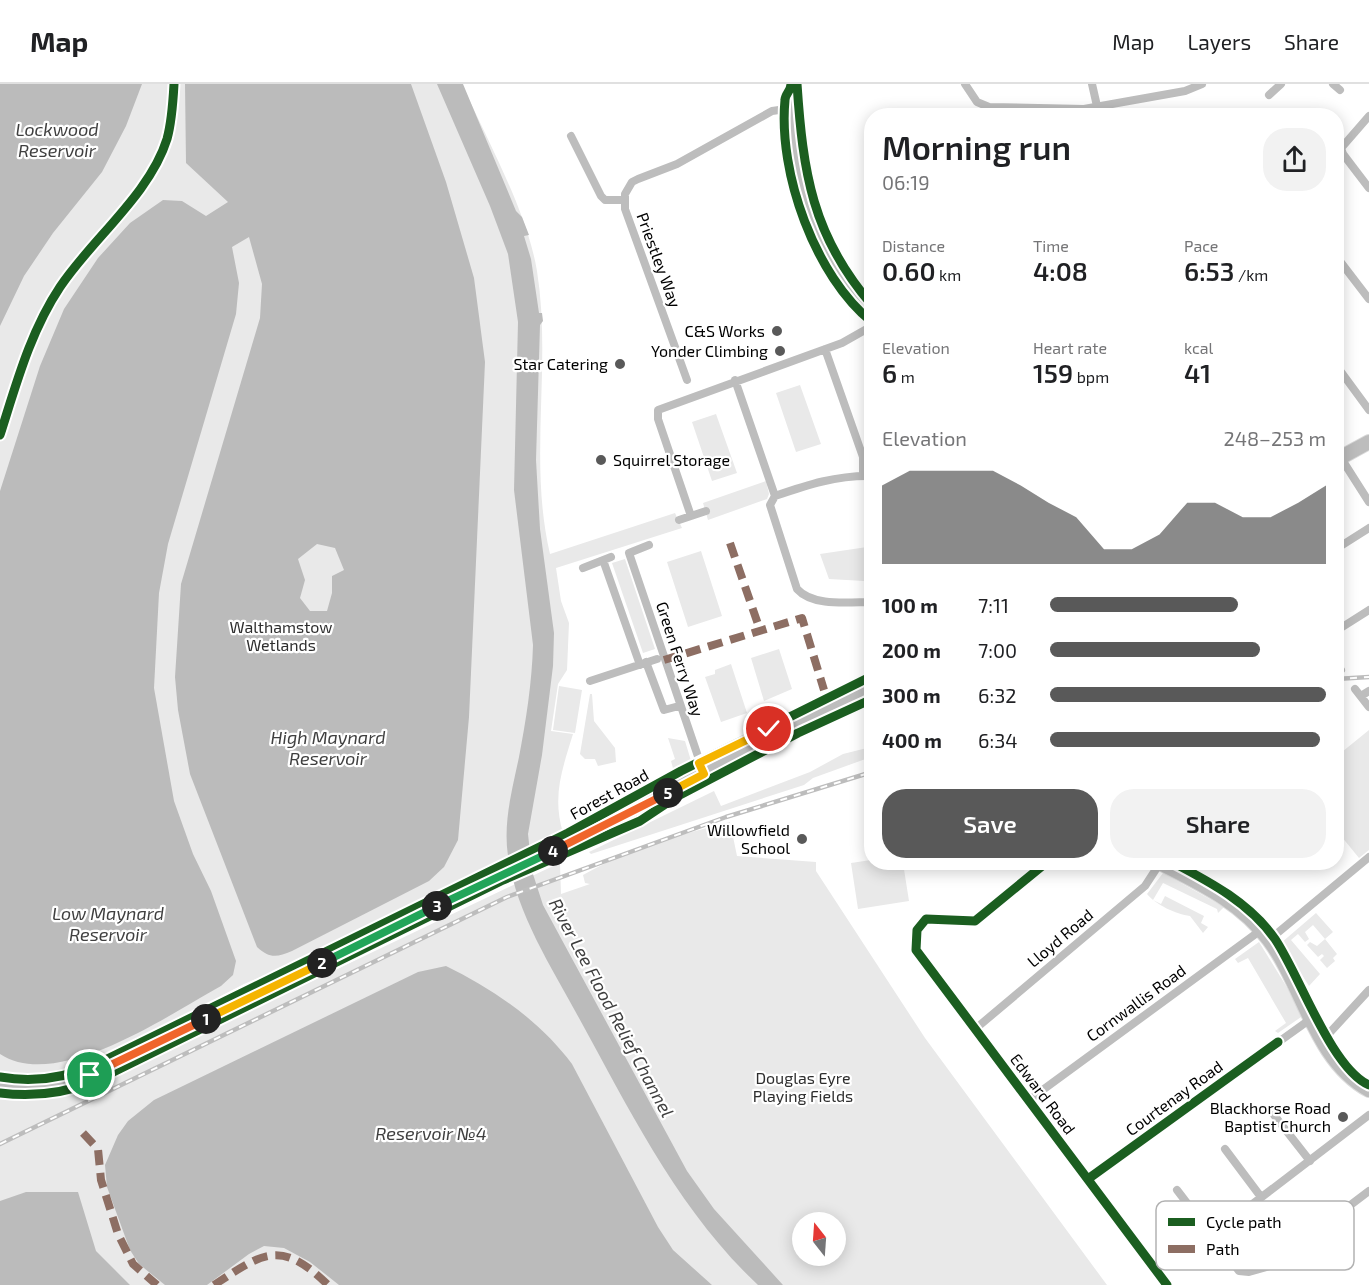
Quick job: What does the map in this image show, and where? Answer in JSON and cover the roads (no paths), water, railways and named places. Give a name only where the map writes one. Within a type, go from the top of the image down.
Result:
[{"type":"main road","points":[[791,84],[800,170],[813,220],[843,284],[864,306]]},
{"type":"main road","points":[[1344,456],[1369,442]]},
{"type":"main road","name":"Forest Road","points":[[0,1086],[59,1085],[100,1071],[542,856],[864,691]]},
{"type":"main road","points":[[1172,870],[1233,903],[1265,935],[1288,968],[1323,1040],[1346,1072],[1369,1090]]},
{"type":"street","points":[[965,84],[977,102],[989,107],[1026,108]]},
{"type":"street","points":[[1092,84],[1097,106]]},
{"type":"street","points":[[1269,95],[1281,84]]},
{"type":"street","points":[[1074,108],[1185,91],[1199,85]]},
{"type":"street","name":"Priestley Way","points":[[687,380],[624,200],[627,188],[639,178],[677,164],[772,111],[793,108]]},
{"type":"street","points":[[1344,145],[1369,116]]},
{"type":"street","points":[[571,136],[601,196],[605,200],[624,200]]},
{"type":"street","points":[[1344,155],[1369,188]]},
{"type":"street","points":[[1344,266],[1369,299]]},
{"type":"street","points":[[691,516],[657,414],[662,408],[825,349],[864,330]]},
{"type":"street","points":[[825,349],[864,465]]},
{"type":"street","points":[[1344,376],[1369,410]]},
{"type":"street","points":[[735,380],[775,496]]},
{"type":"street","points":[[1344,466],[1369,502]]},
{"type":"street","points":[[864,476],[820,481],[775,496],[771,502],[771,511],[797,589],[801,593],[828,601],[864,602]]},
{"type":"street","points":[[679,520],[706,510]]},
{"type":"street","points":[[1344,544],[1369,528]]},
{"type":"street","name":"Green Ferry Way","points":[[649,545],[629,553],[679,706],[704,774]]},
{"type":"street","points":[[583,568],[607,558],[643,664],[664,710],[679,706]]},
{"type":"street","points":[[1344,626],[1369,610]]},
{"type":"street","points":[[590,681],[657,659]]},
{"type":"street","points":[[1362,692],[1369,707]]},
{"type":"street","name":"Cornwallis Road","points":[[1029,1100],[1265,935],[1369,857]]},
{"type":"street","name":"Edward Road","points":[[1037,870],[975,921],[926,919],[917,930],[916,950],[1167,1285]]},
{"type":"street","name":"Lloyd Road","points":[[974,1030],[1146,886],[1155,870]]},
{"type":"street","points":[[1323,1040],[1369,990]]},
{"type":"street","name":"Courtenay Road","points":[[1088,1179],[1312,1018]]},
{"type":"street","points":[[1274,1115],[1310,1161]]},
{"type":"street","points":[[1256,1201],[1369,1115]]},
{"type":"street","points":[[1225,1149],[1261,1197]]},
{"type":"street","points":[[1177,1190],[1186,1201]]},
{"type":"street","points":[[1354,1202],[1369,1191]]},
{"type":"street","points":[[1238,1270],[1249,1272],[1256,1270]]},
{"type":"water","name":"Lockwood Reservoir","points":[[0,84],[142,84],[126,126],[102,172],[53,233],[24,276],[0,326]]},
{"type":"water","name":"Walthamstow Wetlands","points":[[185,84],[411,84],[446,182],[474,278],[485,362],[469,717],[458,840],[444,867],[429,881],[292,951],[278,956],[270,955],[257,947],[190,774],[178,710],[175,677],[181,584],[260,318],[262,284],[249,237],[232,247],[239,283],[236,314],[168,544],[159,593],[154,688],[174,801],[193,854],[211,891],[236,961],[233,975],[221,986],[112,1045],[81,1057],[52,1063],[24,1063],[0,1054],[0,491],[40,366],[64,309],[98,258],[130,223],[163,200],[182,201],[206,216],[228,202],[186,163]],"holes":[[[317,544],[335,548],[344,570],[332,576],[332,593],[327,611],[310,611],[300,598],[305,580],[298,559]]]},
{"type":"water","points":[[437,84],[463,84],[516,211],[522,217],[529,235],[524,236],[531,259],[539,313],[542,313],[543,321],[540,325],[536,460],[540,529],[554,633],[553,666],[542,755],[528,834],[532,871],[543,905],[687,1171],[714,1209],[783,1285],[758,1285],[730,1256],[680,1193],[637,1124],[536,940],[512,878],[508,856],[507,819],[526,715],[533,645],[514,490],[518,322],[508,254],[490,206]]},
{"type":"water","name":"Reservoir №4","points":[[446,966],[499,996],[531,1020],[559,1048],[572,1064],[658,1227],[673,1250],[712,1285],[339,1285],[310,1262],[284,1248],[264,1246],[249,1254],[207,1285],[165,1285],[139,1264],[130,1250],[107,1187],[105,1165],[118,1135],[128,1121],[154,1100],[418,972]]},
{"type":"water","points":[[26,1192],[78,1192],[96,1251],[130,1285],[0,1285],[0,1201]]},
{"type":"railway","points":[[1344,679],[1369,677]]},
{"type":"railway","points":[[0,1144],[507,897],[726,817],[864,774]]},
{"type":"place","name":"C&S Works","points":[[777,331]]},
{"type":"place","name":"Yonder Climbing","points":[[780,351]]},
{"type":"place","name":"Star Catering","points":[[620,364]]},
{"type":"place","name":"Squirrel Storage","points":[[601,460]]},
{"type":"place","name":"Willowfield School","points":[[802,839]]},
{"type":"place","name":"Blackhorse Road Baptist Church","points":[[1343,1117]]},
{"type":"water label","name":"High Maynard Reservoir","points":[[328,748]]},
{"type":"water label","name":"Low Maynard Reservoir","points":[[108,924]]},
{"type":"water label","name":"River Lee Flood Relief Channel","points":[[611,1008]]},
{"type":"park label","name":"Douglas Eyre Playing Fields","points":[[803,1087]]}]
